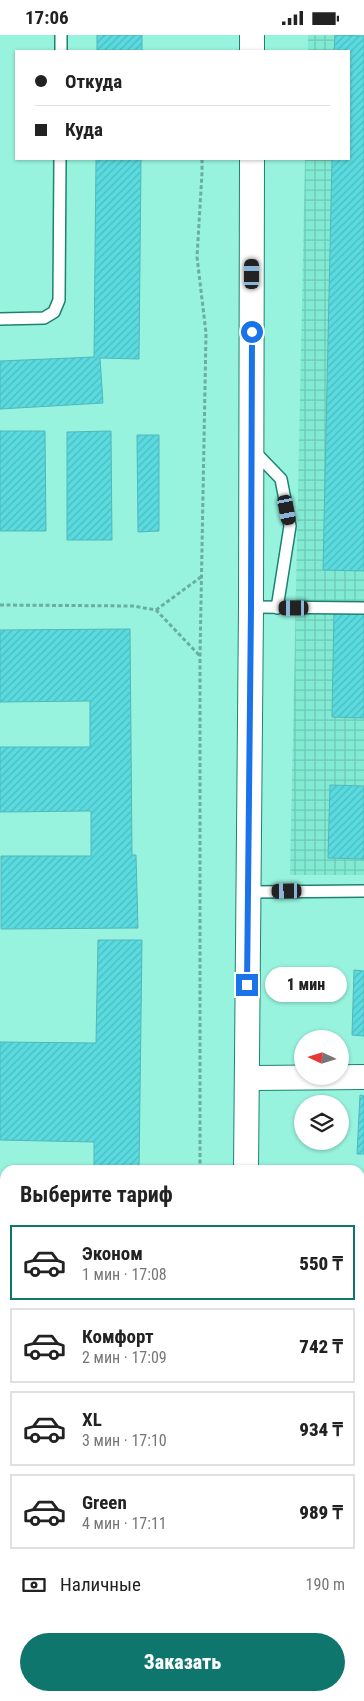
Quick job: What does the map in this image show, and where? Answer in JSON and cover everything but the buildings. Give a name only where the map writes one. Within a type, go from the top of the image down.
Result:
[{"type":"street","points":[[252,35],[252,50]]},
{"type":"street","points":[[246,1165],[252,448],[252,160]]},
{"type":"street","points":[[247,1078],[364,1077]]},
{"type":"lane","points":[[61,35],[61,50]]},
{"type":"lane","points":[[0,319],[44,318],[54,312],[59,300],[60,160]]},
{"type":"lane","points":[[252,448],[281,479],[290,526],[277,608]]},
{"type":"lane","points":[[251,607],[364,609]]},
{"type":"lane","points":[[248,892],[364,891]]},
{"type":"path","points":[[200,1165],[200,656],[206,333],[196,257],[202,160]]},
{"type":"path","points":[[156,610],[202,577]]},
{"type":"path","points":[[0,605],[133,606],[156,610],[200,656]]},
{"type":"shaded area","points":[[308,35],[364,35],[364,875],[290,875],[305,160],[350,160],[350,50],[308,50]]},
{"type":"route","points":[[247,985],[252,332]]}]
